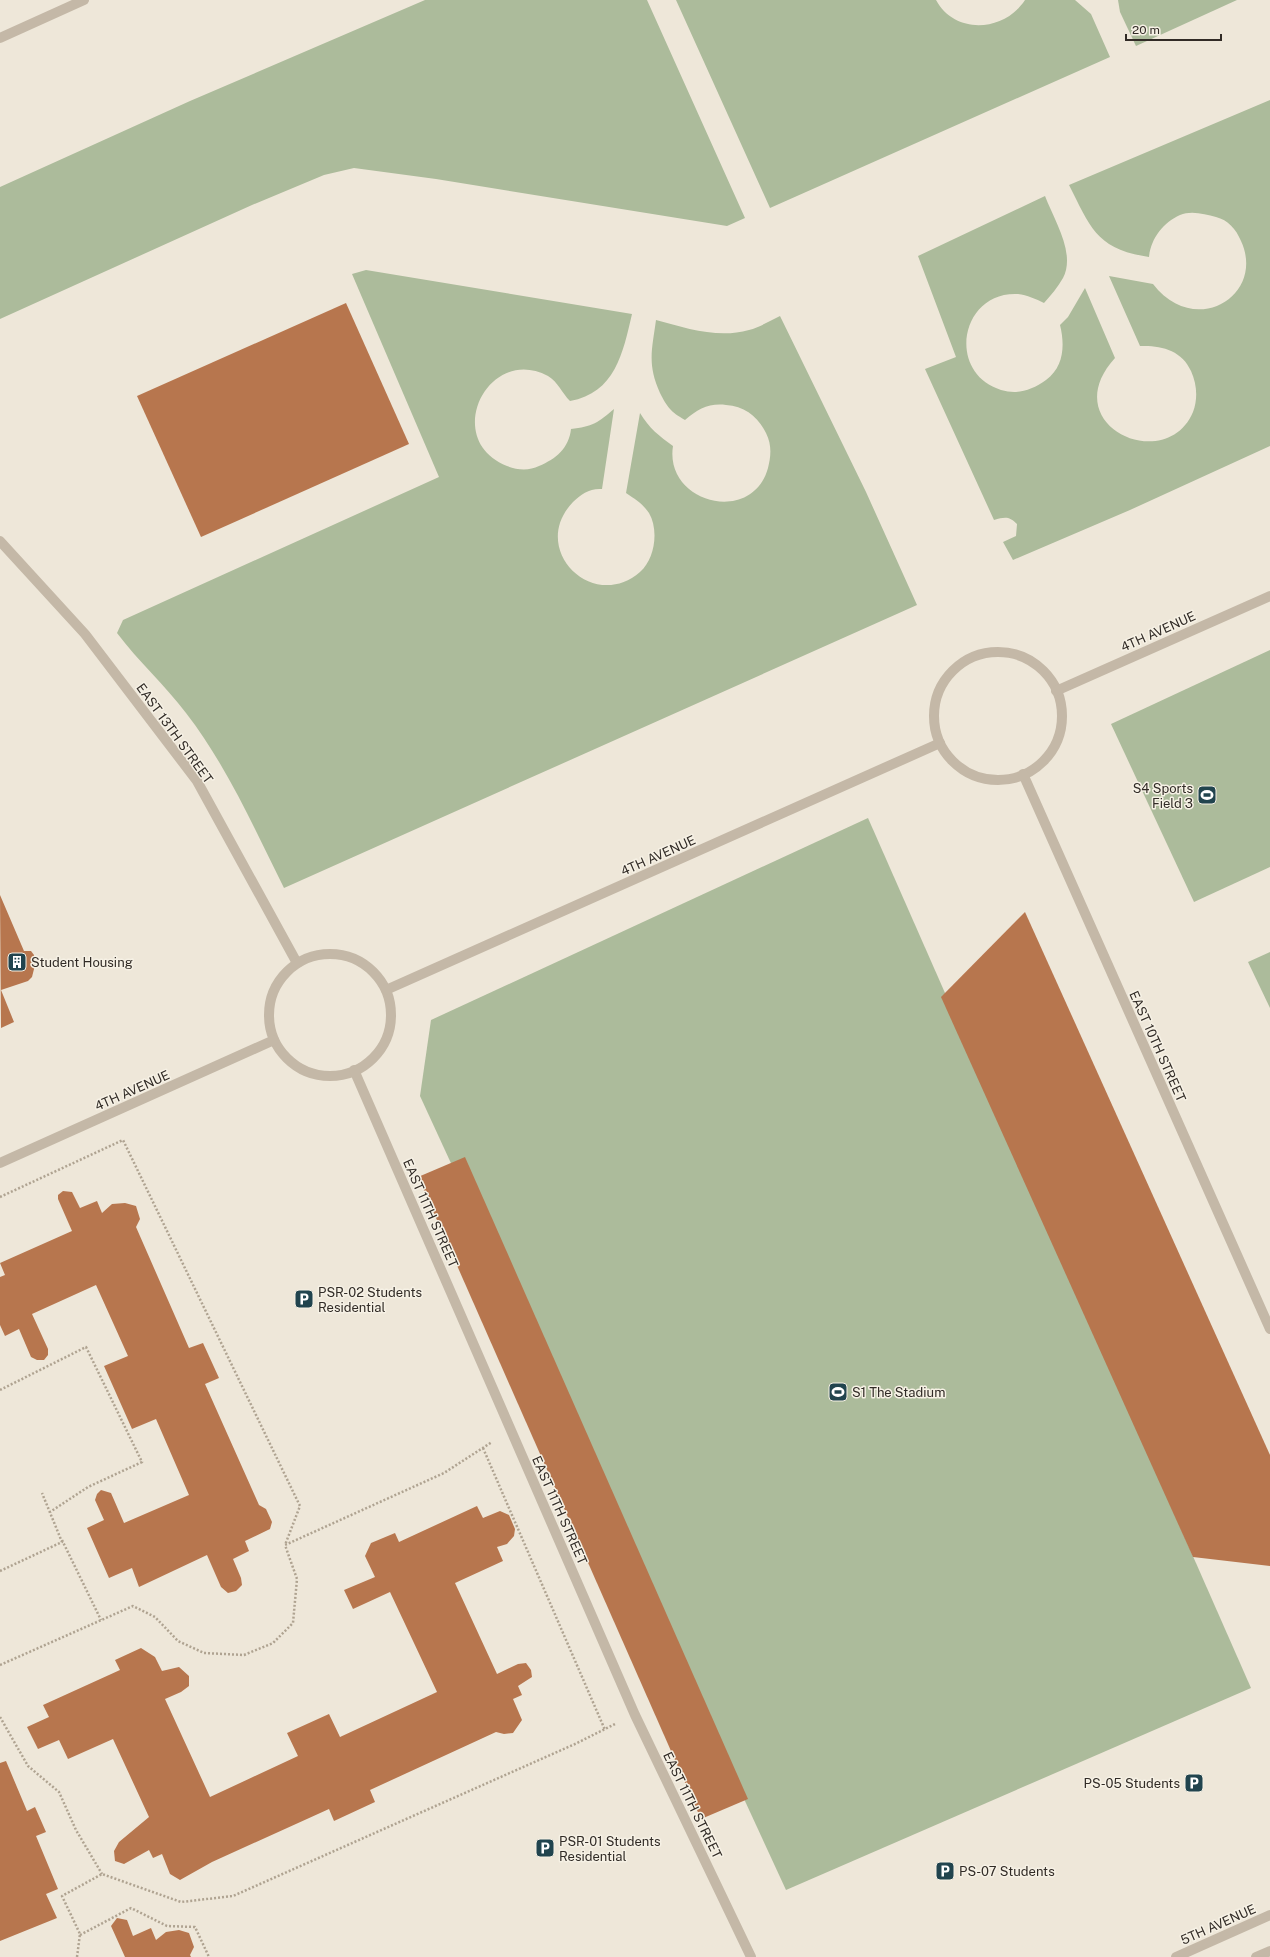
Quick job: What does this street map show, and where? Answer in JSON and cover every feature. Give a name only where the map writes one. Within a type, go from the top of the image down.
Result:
[{"type":"lane","points":[[0,38],[84,0]]},
{"type":"lane","name":"EAST 13TH STREET","points":[[0,541],[85,634],[197,782],[297,963]]},
{"type":"lane","name":"4TH AVENUE","points":[[1056,691],[1270,596]]},
{"type":"lane","points":[[997,652],[1016,654],[1032,662],[1046,674],[1056,691],[1061,707],[1061,725],[1056,742],[1046,757],[1032,769],[1023,774],[998,780],[980,777],[963,770],[949,758],[940,743],[934,725],[934,707],[939,689],[949,674],[962,662],[975,656],[997,652]]},
{"type":"lane","name":"4TH AVENUE","points":[[386,990],[940,743]]},
{"type":"lane","name":"EAST 10TH STREET","points":[[1023,774],[1270,1329]]},
{"type":"lane","points":[[330,954],[347,956],[363,963],[376,975],[386,990],[391,1006],[391,1023],[386,1040],[377,1055],[363,1066],[348,1073],[330,1076],[313,1073],[297,1066],[284,1055],[274,1040],[269,1018],[274,990],[284,974],[297,963],[312,956],[330,954]]},
{"type":"lane","name":"4TH AVENUE","points":[[0,1163],[274,1040]]},
{"type":"lane","name":"EAST 11TH STREET","points":[[354,1070],[635,1715],[751,1957]]},
{"type":"lane","name":"5TH AVENUE","points":[[1176,1957],[1270,1915]]},
{"type":"lane","points":[[1256,1957],[1270,1951]]},
{"type":"path","points":[[0,1197],[123,1140],[300,1506],[285,1545],[297,1579],[293,1623],[273,1643],[244,1655],[204,1653],[178,1641],[155,1617],[133,1606],[0,1665]]},
{"type":"path","points":[[0,1390],[86,1347],[142,1462],[88,1487],[50,1512]]},
{"type":"path","points":[[285,1545],[444,1474],[510,1430]]},
{"type":"path","points":[[483,1448],[605,1730]]},
{"type":"path","points":[[0,1571],[62,1542],[42,1493]]},
{"type":"path","points":[[57,1530],[101,1620]]},
{"type":"path","points":[[0,1716],[28,1766],[59,1792],[76,1830],[102,1874],[181,1902],[233,1896],[605,1730],[635,1715]]},
{"type":"path","points":[[77,1957],[80,1935],[62,1896],[102,1874]]},
{"type":"path","points":[[80,1935],[131,1908],[167,1926],[195,1927],[209,1957]]},
{"type":"green space","points":[[425,0],[647,0],[745,218],[727,226],[436,179],[354,168],[324,175],[252,205],[0,319],[0,187],[190,101]]},
{"type":"green space","points":[[676,0],[936,0],[944,11],[955,19],[967,24],[980,25],[993,23],[1005,18],[1016,11],[1025,0],[1075,0],[1091,14],[1110,57],[770,208]]},
{"type":"green space","points":[[1118,0],[1237,0],[1136,46],[1120,12]]},
{"type":"green space","points":[[1270,100],[1270,446],[1130,510],[1013,560],[1003,542],[1016,536],[1017,524],[1007,518],[994,520],[925,369],[956,357],[918,256],[1045,196],[1065,247],[1067,258],[1063,278],[1057,288],[1044,303],[1031,297],[1018,294],[998,297],[983,305],[973,319],[967,334],[967,351],[972,367],[984,381],[1001,390],[1013,392],[1025,391],[1046,380],[1056,369],[1062,355],[1062,333],[1060,325],[1068,317],[1085,288],[1115,358],[1100,382],[1098,404],[1106,421],[1121,434],[1140,441],[1161,440],[1179,431],[1193,412],[1195,407],[1196,386],[1193,376],[1182,358],[1170,350],[1140,346],[1109,276],[1153,284],[1170,300],[1188,308],[1206,309],[1222,303],[1235,293],[1244,278],[1246,261],[1241,241],[1234,229],[1224,220],[1203,214],[1189,213],[1174,218],[1163,227],[1155,237],[1149,257],[1131,253],[1106,242],[1097,234],[1083,213],[1069,185]]},
{"type":"green space","points":[[366,270],[632,314],[620,357],[607,380],[597,390],[585,397],[570,401],[555,381],[548,376],[526,370],[507,373],[491,384],[480,399],[475,418],[477,436],[487,453],[507,466],[527,469],[535,468],[551,460],[561,452],[568,442],[571,429],[584,427],[595,423],[614,409],[602,489],[594,489],[586,492],[573,502],[561,520],[558,539],[562,556],[572,570],[586,580],[603,585],[622,583],[640,572],[649,560],[654,544],[654,528],[649,513],[641,504],[626,493],[640,413],[647,423],[663,439],[673,446],[674,466],[682,482],[695,493],[711,500],[729,502],[745,497],[759,486],[769,464],[770,446],[768,437],[763,427],[755,417],[745,410],[733,406],[714,405],[699,410],[685,420],[667,406],[660,393],[653,374],[652,349],[656,320],[702,331],[726,333],[753,329],[780,316],[866,492],[917,605],[284,888],[251,820],[201,733],[178,703],[117,633],[123,620],[439,477],[352,274]]},
{"type":"green space","name":"S4 Sports Field 3","points":[[1270,650],[1270,867],[1194,902],[1111,724]]},
{"type":"green space","name":"S1 The Stadium","points":[[868,818],[1251,1688],[786,1890],[420,1096],[431,1020]]},
{"type":"green space","points":[[1270,952],[1270,1008],[1248,962]]},
{"type":"building","points":[[346,303],[409,444],[201,537],[137,396]]},
{"type":"building","name":"Student Housing","points":[[0,895],[24,951],[31,951],[34,955],[35,965],[32,977],[28,981],[1,990],[14,1022],[1,1028]]},
{"type":"building","points":[[1025,912],[1270,1455],[1270,1566],[1193,1557],[941,997]]},
{"type":"building","points":[[465,1157],[748,1799],[701,1819],[418,1177]]},
{"type":"building","points":[[63,1191],[72,1192],[80,1208],[97,1201],[102,1213],[112,1204],[125,1203],[136,1206],[140,1219],[136,1227],[189,1348],[203,1343],[219,1378],[205,1384],[259,1505],[266,1509],[272,1522],[270,1529],[245,1541],[249,1551],[233,1559],[241,1578],[242,1585],[236,1591],[228,1593],[221,1587],[207,1555],[139,1587],[132,1568],[109,1578],[87,1528],[104,1520],[95,1500],[97,1494],[101,1490],[111,1493],[124,1523],[189,1495],[156,1419],[132,1429],[104,1366],[128,1356],[96,1285],[32,1314],[48,1349],[48,1355],[44,1360],[37,1360],[31,1357],[19,1329],[5,1336],[0,1325],[0,1277],[5,1275],[0,1263],[72,1231],[58,1199],[58,1195]]},
{"type":"building","points":[[477,1506],[483,1518],[500,1511],[509,1515],[515,1529],[514,1536],[507,1544],[497,1547],[503,1561],[455,1583],[497,1674],[518,1664],[526,1663],[531,1670],[532,1677],[518,1686],[522,1695],[513,1699],[522,1720],[513,1733],[504,1734],[496,1732],[370,1790],[375,1802],[334,1821],[329,1809],[212,1862],[180,1880],[170,1874],[162,1854],[153,1858],[149,1850],[124,1864],[115,1861],[114,1851],[119,1842],[149,1817],[113,1739],[68,1759],[59,1740],[38,1749],[27,1727],[49,1717],[43,1705],[120,1670],[115,1660],[141,1648],[155,1657],[162,1671],[179,1667],[189,1676],[189,1686],[181,1692],[165,1699],[210,1797],[298,1756],[287,1733],[329,1714],[340,1737],[437,1692],[390,1592],[353,1609],[344,1590],[375,1577],[365,1556],[371,1543],[395,1533],[399,1542]]},
{"type":"building","points":[[6,1761],[27,1811],[35,1807],[46,1832],[36,1836],[58,1889],[46,1894],[57,1918],[0,1941],[0,1763]]},
{"type":"building","points":[[117,1918],[127,1920],[133,1936],[151,1928],[156,1940],[166,1932],[179,1930],[189,1933],[194,1947],[190,1955],[191,1957],[125,1957],[111,1926]]},
{"type":"place","name":"S4 Sports Field 3","points":[[1207,795]]},
{"type":"place","name":"Student Housing","points":[[17,962]]},
{"type":"place","name":"PSR-02 Students Residential","points":[[304,1299]]},
{"type":"place","name":"S1 The Stadium","points":[[838,1392]]},
{"type":"place","name":"PS-05 Students","points":[[1194,1783]]},
{"type":"place","name":"PSR-01 Students Residential","points":[[545,1848]]},
{"type":"place","name":"PS-07 Students","points":[[945,1871]]}]
